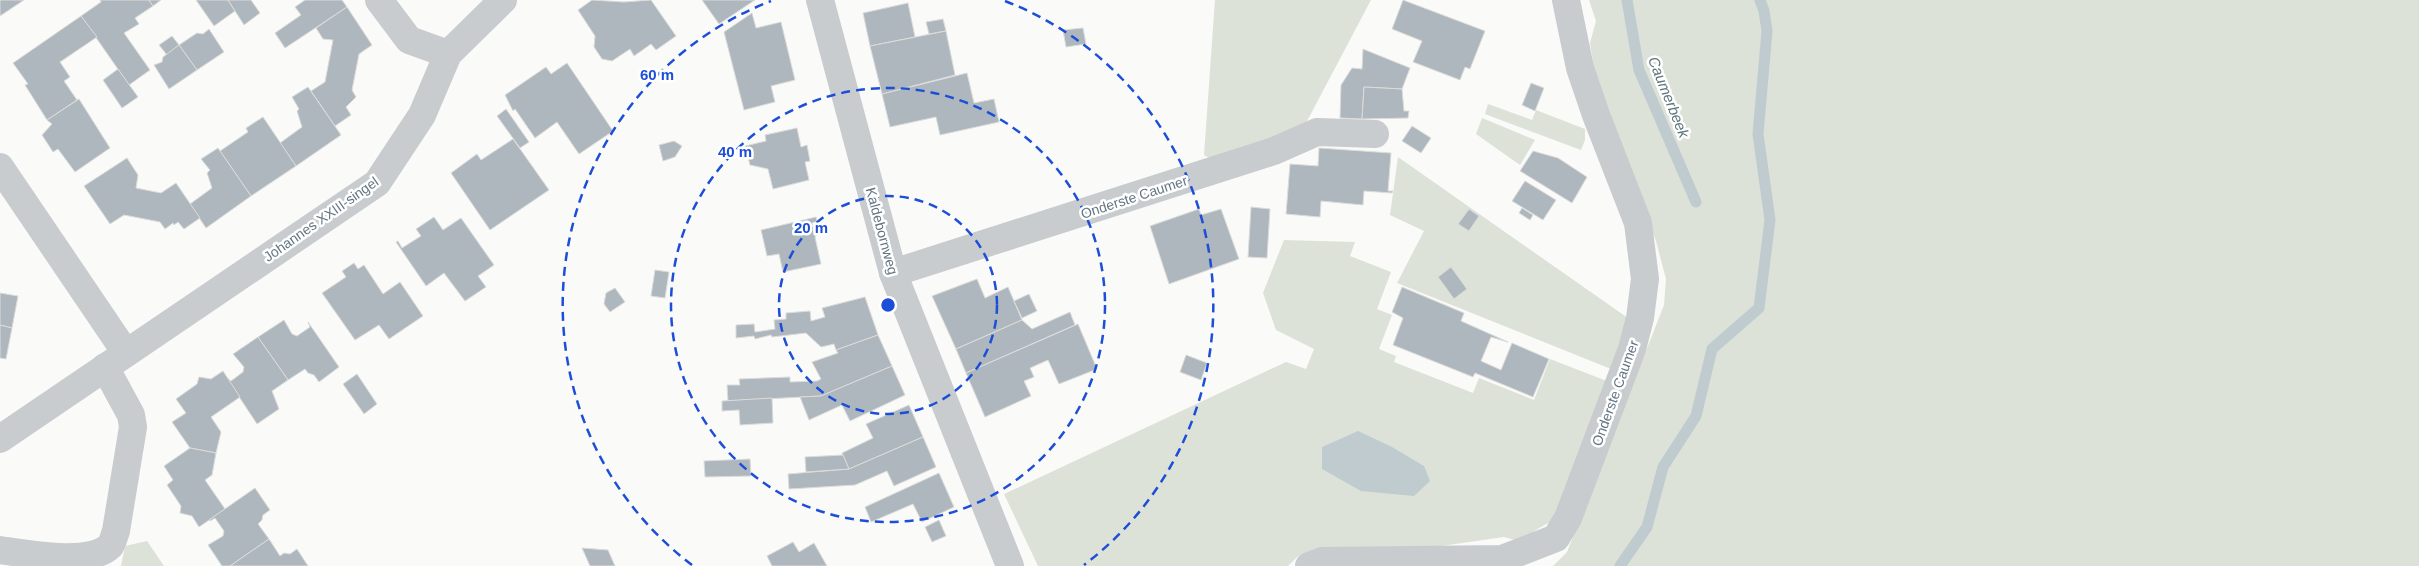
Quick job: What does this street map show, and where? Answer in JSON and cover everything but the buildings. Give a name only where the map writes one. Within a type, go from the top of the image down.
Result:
[{"type":"street","points":[[379,0],[409,40],[448,54]]},
{"type":"street","name":"Johannes XXIII-singel","points":[[0,439],[377,183],[422,115],[448,54],[503,0]]},
{"type":"street","name":"Kaldebornweg","points":[[820,0],[893,273],[1010,566]]},
{"type":"street","name":"Onderste Caumer","points":[[1308,566],[1322,561],[1502,559],[1556,538],[1568,518],[1632,349],[1640,318],[1645,279],[1638,223],[1580,68],[1566,0]]},
{"type":"street","name":"Onderste Caumer","points":[[893,273],[1264,154],[1317,132],[1375,134]]},
{"type":"street","points":[[0,167],[115,360],[133,427],[116,531],[110,545],[100,554],[87,559],[72,560],[0,550]]},
{"type":"shaded area","points":[[1215,0],[1371,0],[1306,123],[1216,162],[1204,155]]},
{"type":"shaded area","points":[[1589,0],[2419,0],[2419,566],[1553,566],[1567,552],[1664,305],[1666,279],[1656,241],[1595,75],[1590,43],[1596,21]]},
{"type":"shaded area","points":[[1488,104],[1532,120],[1536,110],[1585,129],[1585,140],[1581,150],[1485,114]]},
{"type":"shaded area","points":[[1482,118],[1535,140],[1520,165],[1476,134]]},
{"type":"shaded area","points":[[1398,157],[1635,323],[1616,371],[1397,283],[1424,231],[1390,215]]},
{"type":"shaded area","points":[[1284,240],[1355,242],[1350,256],[1391,272],[1377,309],[1392,315],[1379,349],[1396,356],[1394,362],[1473,393],[1479,378],[1534,400],[1550,359],[1612,383],[1555,521],[1518,541],[1504,537],[1420,549],[1317,548],[1297,557],[1288,566],[1038,566],[1004,494],[1286,362],[1306,369],[1314,349],[1276,330],[1263,293]]},
{"type":"shaded area","points":[[1358,431],[1392,447],[1424,466],[1430,481],[1414,496],[1361,491],[1322,469],[1322,447]]},
{"type":"shaded area","points":[[147,541],[164,566],[121,566],[125,546]]},
{"type":"waterway","name":"Caumerbeek","points":[[1627,0],[1639,70],[1696,202]]},
{"type":"waterway","points":[[1620,566],[1647,527],[1663,467],[1696,416],[1712,349],[1759,308],[1770,220],[1758,134],[1767,31],[1760,0]]}]
